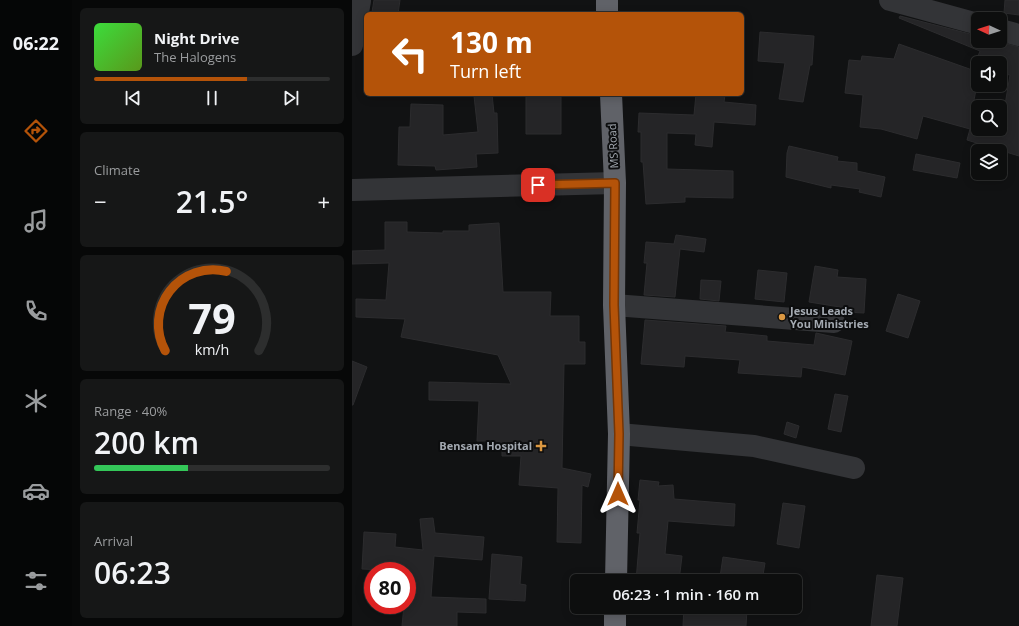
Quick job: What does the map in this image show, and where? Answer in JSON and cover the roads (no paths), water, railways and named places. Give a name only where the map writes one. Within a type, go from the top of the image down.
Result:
[{"type":"highway","points":[[607,0],[607,12]]},
{"type":"highway","name":"MS Road","points":[[611,96],[615,183],[614,305],[619,434],[616,574]]},
{"type":"highway","points":[[615,614],[615,626]]},
{"type":"street","points":[[890,0],[971,22]]},
{"type":"street","points":[[352,45],[360,1]]},
{"type":"street","points":[[1007,32],[1019,35]]},
{"type":"street","points":[[352,190],[615,183]]},
{"type":"street","points":[[614,305],[834,322]]},
{"type":"street","points":[[619,434],[754,446],[854,468]]},
{"type":"place","name":"Jesus Leads You Ministries","points":[[782,317]]},
{"type":"place","name":"Bensam Hospital","points":[[541,446]]}]
